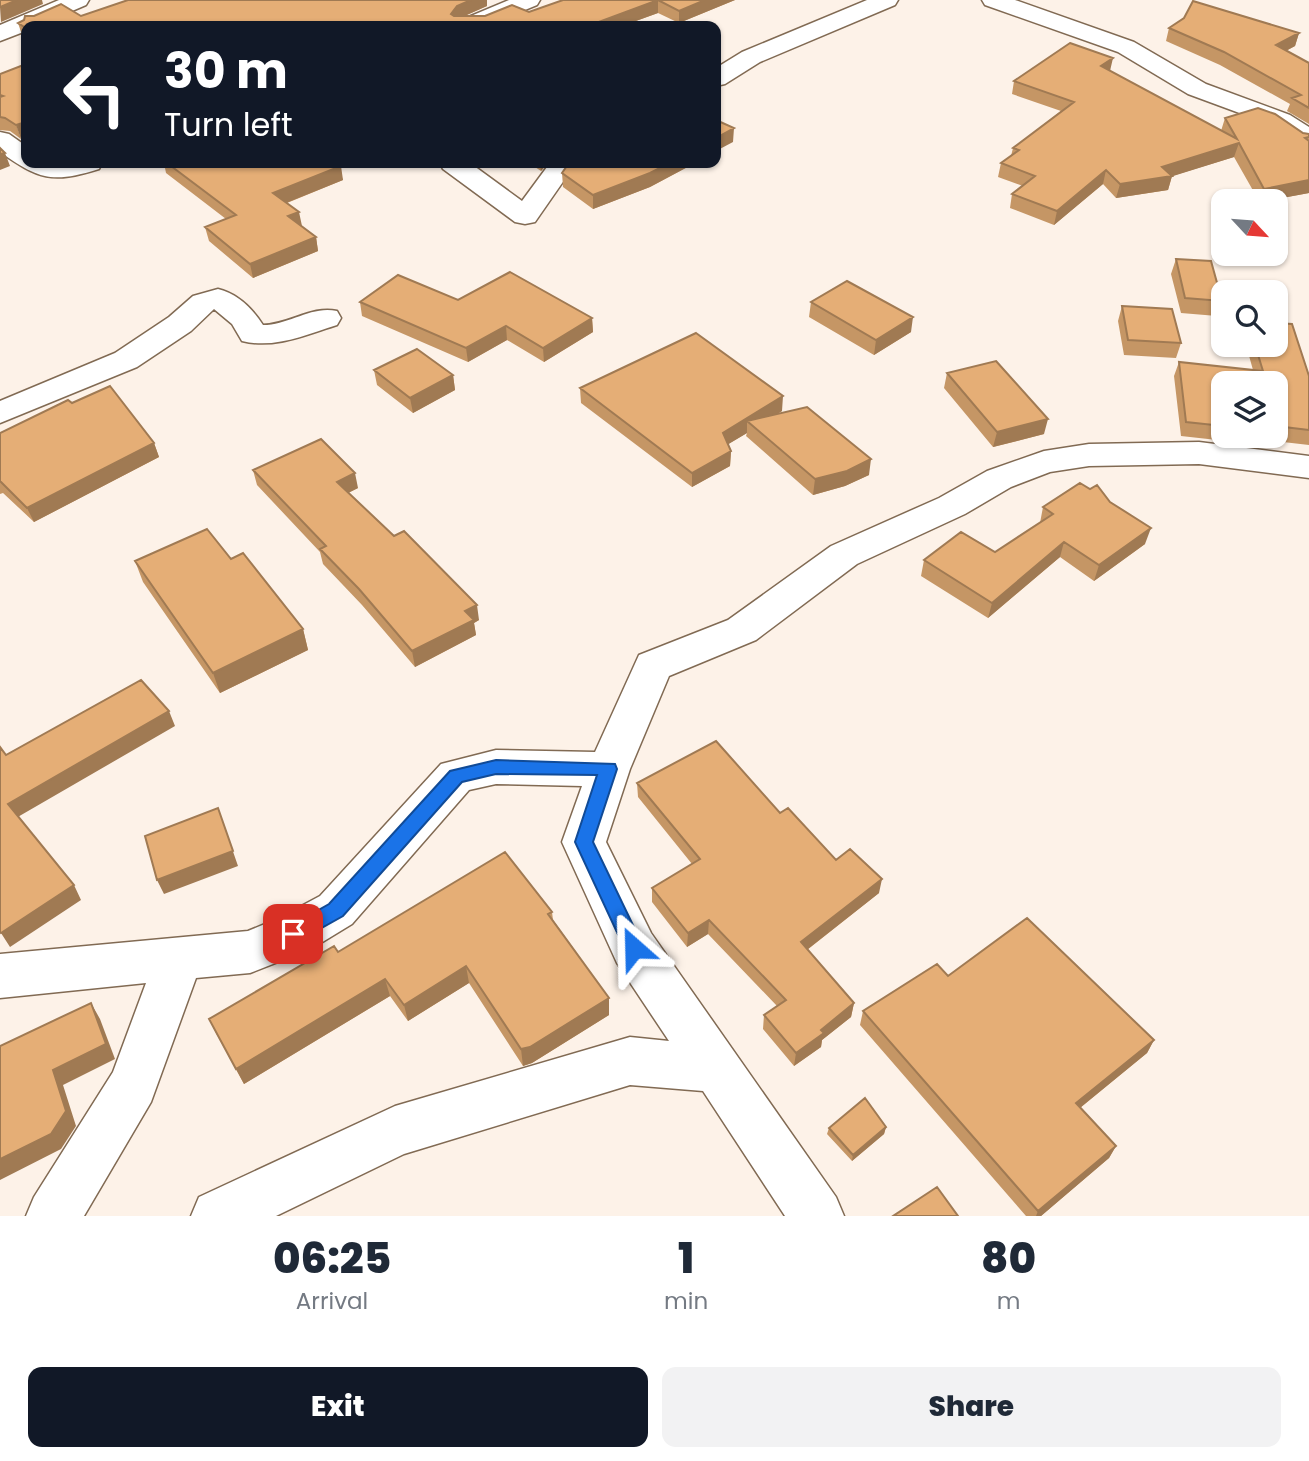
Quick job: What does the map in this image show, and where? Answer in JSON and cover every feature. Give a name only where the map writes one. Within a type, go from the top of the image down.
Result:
[{"type":"street","points":[[30,21],[78,0]]},
{"type":"street","points":[[479,21],[529,0]]},
{"type":"street","points":[[721,76],[751,57],[887,0]]},
{"type":"street","points":[[993,0],[1126,47],[1197,89],[1281,120],[1309,138]]},
{"type":"street","points":[[0,34],[21,25]]},
{"type":"street","points":[[0,139],[21,154]]},
{"type":"street","points":[[43,168],[64,168]]},
{"type":"street","points":[[460,168],[525,216],[559,168]]},
{"type":"street","points":[[0,413],[126,360],[180,324],[204,302],[218,299],[233,307],[243,315],[253,334],[278,334],[326,318]]},
{"type":"street","points":[[817,1216],[634,948],[584,842],[609,769],[653,667],[742,631],[844,555],[952,506],[999,479],[1044,462],[1089,456],[1199,453],[1309,467]]},
{"type":"street","points":[[0,976],[250,952],[293,934],[336,910],[456,776],[496,767],[609,769]]},
{"type":"street","points":[[52,1216],[133,1085],[179,959]]},
{"type":"street","points":[[218,1216],[395,1130],[630,1061],[717,1069]]},
{"type":"building","points":[[0,0],[17,0],[0,7]]},
{"type":"building","points":[[128,0],[471,0],[457,6],[451,14],[485,16],[512,5],[529,12],[563,0],[658,0],[601,21],[22,21],[25,16],[34,16],[61,4],[81,16]]},
{"type":"building","points":[[658,0],[705,0],[679,11]]},
{"type":"building","points":[[1193,1],[1299,33],[1276,45],[1309,63],[1309,108],[1292,98],[1301,95],[1224,52],[1169,28],[1184,18]]},
{"type":"building","points":[[1070,43],[1113,58],[1101,66],[1237,139],[1225,118],[1258,108],[1275,114],[1303,133],[1309,134],[1309,137],[1305,138],[1309,141],[1309,180],[1264,189],[1239,143],[1162,167],[1172,176],[1120,184],[1106,170],[1057,211],[1012,194],[1035,176],[1001,163],[1019,150],[1013,148],[1074,102],[1014,81]]},
{"type":"building","points":[[21,66],[21,124],[16,125],[0,117],[0,97],[3,96],[0,95],[0,74]]},
{"type":"building","points":[[721,122],[734,128],[721,135]]},
{"type":"building","points":[[174,168],[336,168],[273,193],[299,212],[288,216],[316,237],[250,264],[205,227],[236,215]]},
{"type":"building","points":[[566,168],[660,168],[593,195],[562,173]]},
{"type":"building","points":[[1176,259],[1211,261],[1216,280],[1211,280],[1211,300],[1185,298]]},
{"type":"building","points":[[510,272],[592,318],[543,348],[506,326],[466,348],[360,302],[398,275],[458,300]]},
{"type":"building","points":[[847,281],[913,317],[876,340],[811,302]]},
{"type":"building","points":[[1122,306],[1172,309],[1181,343],[1128,340]]},
{"type":"building","points":[[1288,324],[1292,324],[1309,376],[1309,430],[1288,427],[1288,371],[1263,371],[1259,357],[1288,357]]},
{"type":"building","points":[[696,333],[783,396],[723,433],[731,451],[692,473],[580,388]]},
{"type":"building","points":[[417,349],[453,375],[410,398],[374,370]]},
{"type":"building","points":[[996,361],[1048,419],[997,432],[947,373]]},
{"type":"building","points":[[1179,362],[1263,371],[1211,371],[1211,425],[1186,422]]},
{"type":"building","points":[[110,386],[154,443],[27,508],[0,481],[0,433],[68,400],[72,403]]},
{"type":"building","points":[[807,407],[871,459],[847,471],[815,479],[747,421]]},
{"type":"building","points":[[321,439],[355,473],[337,482],[394,536],[404,531],[477,605],[465,611],[474,620],[412,651],[359,589],[320,549],[326,546],[253,470]]},
{"type":"building","points":[[1080,483],[1090,489],[1097,485],[1110,502],[1151,528],[1099,565],[1064,542],[992,603],[924,560],[961,532],[995,552],[1053,514],[1043,507]]},
{"type":"building","points":[[207,529],[231,559],[243,553],[303,629],[213,673],[135,561]]},
{"type":"building","points":[[141,680],[169,711],[8,804],[74,885],[1,933],[0,747],[6,755]]},
{"type":"building","points":[[716,741],[780,813],[788,808],[836,860],[850,849],[882,879],[801,942],[854,1003],[821,1030],[824,1033],[796,1053],[764,1015],[786,1000],[709,920],[688,933],[652,888],[700,859],[637,783]]},
{"type":"building","points":[[218,808],[233,851],[157,880],[145,836]]},
{"type":"building","points":[[505,852],[552,912],[548,914],[609,998],[530,1047],[521,1049],[466,966],[404,1005],[385,979],[236,1069],[209,1019],[334,946],[338,952]]},
{"type":"building","points":[[1027,918],[1154,1040],[1076,1103],[1116,1146],[1038,1211],[863,1011],[937,964],[948,976]]},
{"type":"building","points":[[91,1003],[106,1044],[53,1070],[66,1111],[51,1134],[0,1159],[0,1046]]},
{"type":"building","points":[[865,1098],[886,1127],[853,1155],[829,1128]]},
{"type":"building","points":[[937,1187],[958,1216],[893,1216]]},
{"type":"route","points":[[293,934],[336,910],[456,776],[496,767],[609,769],[584,842],[634,948]]}]
